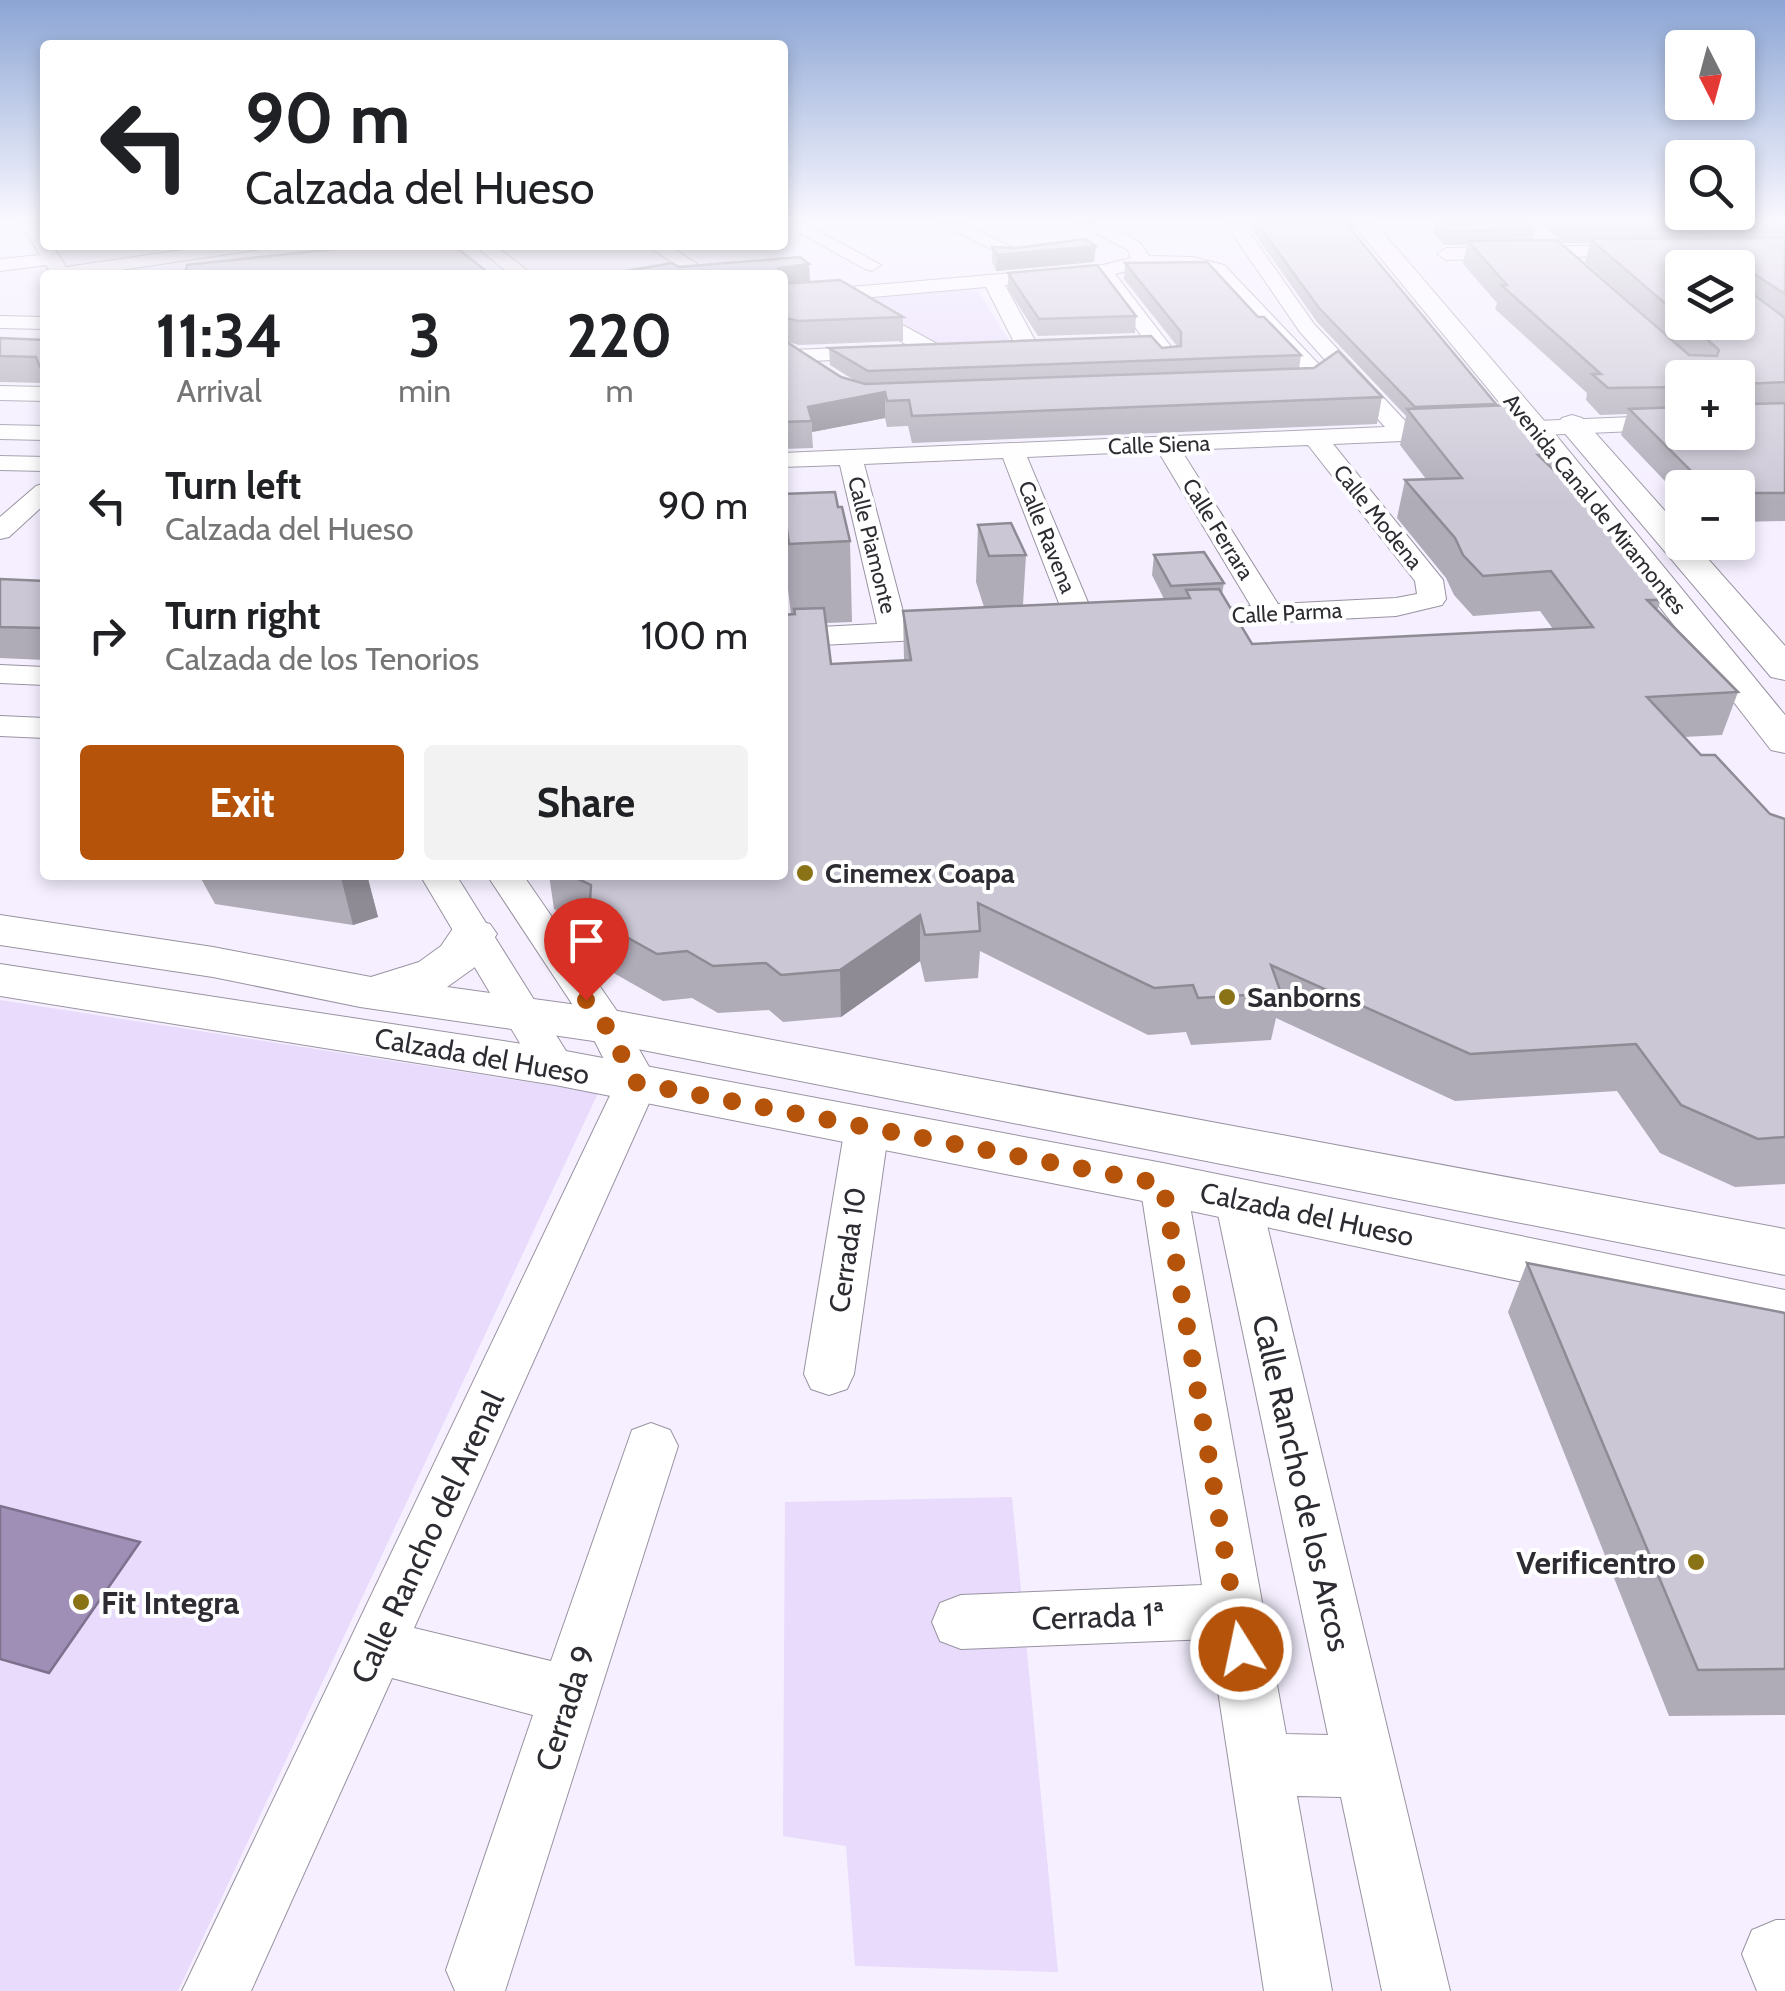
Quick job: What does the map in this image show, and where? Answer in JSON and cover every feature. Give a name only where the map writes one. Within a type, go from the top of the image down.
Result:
[{"type":"main road","name":"Avenida Canal de Miramontes","points":[[1441,316],[1785,742]]},
{"type":"main road","points":[[1479,316],[1500,340]]},
{"type":"main road","name":"Avenida Canal de Miramontes","points":[[1550,398],[1785,669]]},
{"type":"main road","name":"Calzada del Hueso","points":[[0,930],[213,962],[360,991],[606,1026],[1785,1252]]},
{"type":"main road","points":[[360,991],[397,987],[432,976],[459,956],[472,934]]},
{"type":"main road","name":"Calzada del Hueso","points":[[0,980],[555,1067],[1163,1184],[1785,1314]]},
{"type":"street","points":[[788,352],[941,350],[878,316]]},
{"type":"street","points":[[1011,316],[1026,346]]},
{"type":"street","points":[[1131,316],[1148,342],[1201,387],[1153,389]]},
{"type":"street","points":[[1251,385],[1310,383],[1320,377],[1262,316]]},
{"type":"street","points":[[1299,316],[1404,433]]},
{"type":"street","points":[[0,322],[40,323]]},
{"type":"street","points":[[788,352],[824,376]]},
{"type":"street","points":[[0,393],[40,394]]},
{"type":"street","name":"Calle Siena","points":[[788,460],[1665,423]]},
{"type":"street","points":[[0,432],[40,433]]},
{"type":"street","name":"Calle Modena","points":[[1316,439],[1429,580],[1432,599]]},
{"type":"street","name":"Calle Ferrara","points":[[1166,445],[1270,614]]},
{"type":"street","name":"Calle Ravena","points":[[1012,451],[1082,624]]},
{"type":"street","name":"Calle Piamonte","points":[[850,457],[894,632]]},
{"type":"street","points":[[0,462],[40,464]]},
{"type":"street","points":[[6,520],[40,495]]},
{"type":"street","name":"Calle Parma","points":[[1157,620],[1396,607],[1432,599]]},
{"type":"street","points":[[1044,626],[1120,622]]},
{"type":"street","points":[[788,638],[988,628]]},
{"type":"street","points":[[0,674],[40,676]]},
{"type":"street","points":[[0,726],[40,728]]},
{"type":"street","points":[[441,880],[555,1067]]},
{"type":"street","points":[[509,880],[606,1026],[637,1083]]},
{"type":"street","name":"Calle Rancho del Arenal","points":[[216,1991],[637,1083]]},
{"type":"street","name":"Cerrada 10","points":[[830,1374],[858,1166],[867,1127]]},
{"type":"street","points":[[1163,1184],[1298,1991]]},
{"type":"street","name":"Calle Rancho de los Arcos","points":[[1238,1200],[1416,1991]]},
{"type":"street","name":"Cerrada 9","points":[[480,1970],[651,1446]]},
{"type":"street","name":"Cerrada 1ª","points":[[961,1622],[1234,1611]]},
{"type":"street","points":[[376,1646],[570,1695]]},
{"type":"street","points":[[1260,1764],[1365,1767]]},
{"type":"street","points":[[1785,1954],[1776,1954],[1785,1976]]},
{"type":"shaded area","points":[[890,316],[994,316],[1010,342],[941,346]]},
{"type":"shaded area","points":[[0,1000],[598,1093],[178,1991],[0,1991]]},
{"type":"shaded area","points":[[1012,1497],[1058,1972],[855,1966],[846,1846],[783,1836],[785,1502]]},
{"type":"shaded area","points":[[0,1506],[140,1542],[49,1673],[0,1659]]},
{"type":"building","points":[[788,316],[903,317],[798,321]]},
{"type":"building","points":[[1037,316],[1136,316],[1039,319]]},
{"type":"building","points":[[1168,316],[1264,317],[1301,355],[868,371],[829,348],[1151,336],[1162,348],[1181,346],[1181,332]]},
{"type":"building","points":[[1327,316],[1423,316],[1496,404],[1415,407]]},
{"type":"building","points":[[1536,316],[1644,316],[1665,334],[1665,340],[1672,340],[1689,355],[1717,356],[1719,350],[1708,340],[1755,340],[1755,316],[1782,316],[1785,382],[1755,383],[1755,360],[1665,360],[1665,387],[1608,388],[1592,374],[1601,374]]},
{"type":"building","points":[[0,338],[40,340],[40,367],[36,357],[0,356]]},
{"type":"building","points":[[788,343],[841,377],[865,384],[1314,368],[1338,351],[1382,397],[912,416],[909,400],[887,401],[885,392],[808,407],[812,421],[788,422]]},
{"type":"building","points":[[1785,403],[1785,493],[1755,493],[1755,470],[1690,470],[1670,450],[1755,450],[1755,404]]},
{"type":"building","points":[[1513,405],[1555,455],[1538,455],[1634,547],[1628,547],[1650,573],[1639,574],[1661,600],[1647,600],[1738,692],[1647,697],[1701,755],[1715,755],[1770,814],[1785,819],[1785,1137],[1758,1139],[1681,1105],[1636,1044],[1470,1054],[1271,965],[1281,993],[1198,998],[1193,985],[1154,988],[978,903],[980,931],[925,935],[920,915],[840,970],[781,975],[766,963],[713,966],[687,951],[657,954],[589,916],[591,885],[580,880],[788,880],[788,615],[795,614],[794,609],[824,608],[831,664],[911,660],[903,611],[1190,598],[1186,590],[1219,589],[1252,644],[1593,627],[1551,571],[1483,576],[1463,555],[1455,538],[1405,480],[1462,478],[1407,409]]},
{"type":"building","points":[[1665,408],[1665,445],[1629,409]]},
{"type":"building","points":[[835,492],[850,541],[789,544],[788,494]]},
{"type":"building","points":[[1011,523],[1026,555],[989,556],[978,525]]},
{"type":"building","points":[[1204,552],[1224,583],[1171,586],[1154,555]]},
{"type":"building","points":[[0,579],[40,581],[40,628],[0,627]]},
{"type":"building","name":"Verificentro","points":[[1527,1263],[1785,1313],[1785,1669],[1698,1670]]},
{"type":"place","name":"Cinemex Coapa","points":[[805,873]]},
{"type":"place","name":"Sanborns","points":[[1227,997]]},
{"type":"place","name":"Verificentro","points":[[1696,1562]]},
{"type":"place","name":"Fit Integra","points":[[81,1602]]},
{"type":"route","points":[[586,1000],[606,1026],[637,1083],[1163,1184],[1241,1649]]}]
